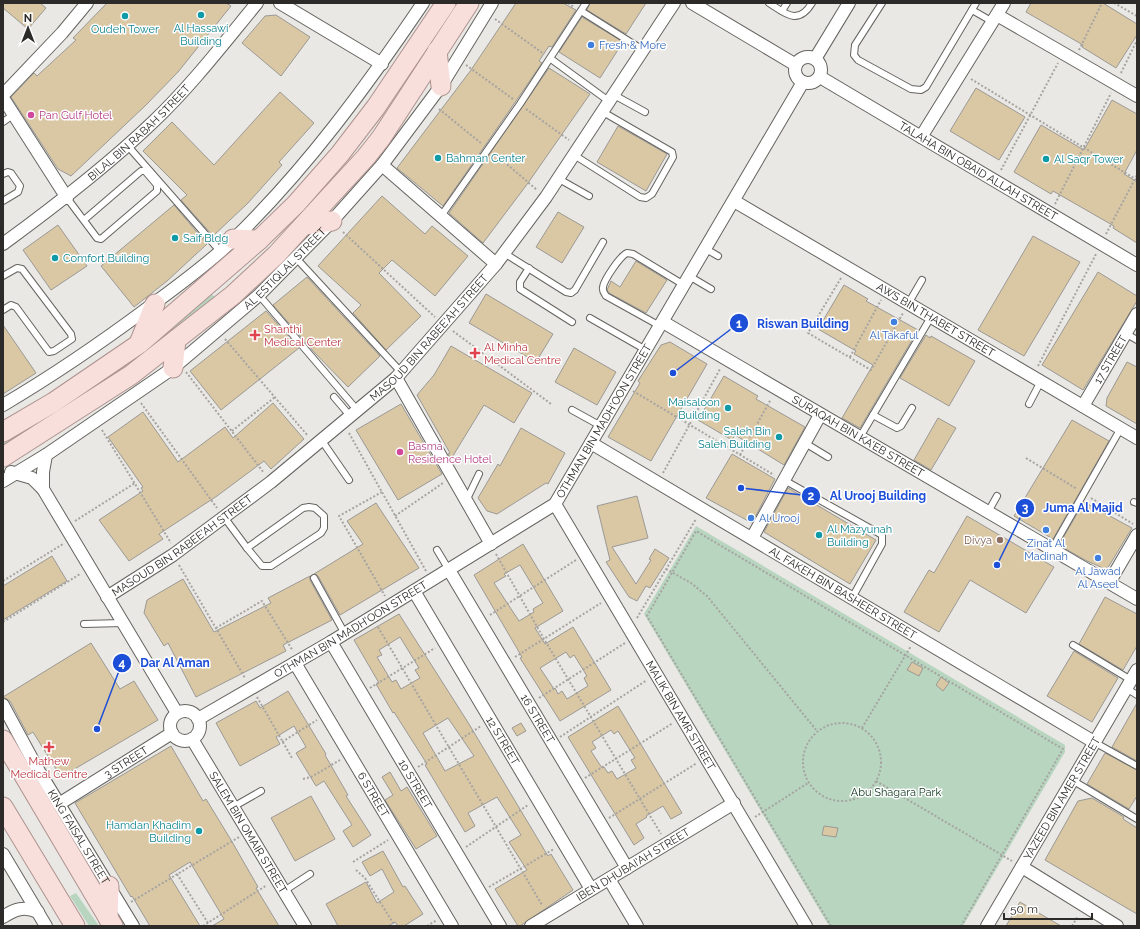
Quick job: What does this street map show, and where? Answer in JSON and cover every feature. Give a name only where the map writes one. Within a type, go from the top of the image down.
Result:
[{"type":"main road","points":[[3,432],[54,402],[139,344],[223,273],[259,240],[320,178],[359,131],[446,3]]},
{"type":"main road","name":"AL ESTIQLAL STREET","points":[[3,457],[101,396],[176,340],[257,274],[304,226],[366,157],[469,3]]},
{"type":"main road","points":[[438,51],[441,86]]},
{"type":"main road","points":[[257,274],[249,275],[245,271],[245,268],[279,234],[280,219]]},
{"type":"main road","points":[[304,226],[332,221]]},
{"type":"main road","points":[[227,245],[259,240]]},
{"type":"main road","points":[[139,344],[154,304]]},
{"type":"main road","points":[[176,340],[176,365]]},
{"type":"main road","name":"KING FAISAL STREET","points":[[3,740],[8,762],[114,917]]},
{"type":"main road","points":[[8,762],[37,768]]},
{"type":"main road","points":[[3,807],[75,926]]},
{"type":"main road","points":[[109,886],[114,917]]},
{"type":"street","points":[[3,95],[62,33],[86,3]]},
{"type":"street","name":"BILAL BIN RABAH STREET","points":[[3,244],[67,198],[175,100],[256,3]]},
{"type":"street","points":[[280,3],[382,64]]},
{"type":"street","points":[[3,405],[74,361],[154,304],[227,245],[297,173],[327,138],[382,64],[423,3]]},
{"type":"street","name":"MASOUD BIN RABEE'AH STREET","points":[[107,597],[175,554],[271,482],[319,444],[399,375],[496,264],[559,179],[674,3]]},
{"type":"street","points":[[692,3],[796,65]]},
{"type":"street","points":[[815,59],[849,3]]},
{"type":"street","points":[[921,137],[1004,3]]},
{"type":"street","name":"AL ESTIQLAL STREET","points":[[3,481],[46,455],[176,365],[259,295],[332,221],[382,165],[441,86],[489,8]]},
{"type":"street","points":[[995,18],[1063,53],[1137,96]]},
{"type":"street","points":[[808,57],[815,59],[821,67],[820,77],[815,82],[809,84],[803,82],[798,78],[795,71],[796,65],[801,59],[808,57]]},
{"type":"street","name":"TALAHA BIN OBAID ALLAH STREET","points":[[820,77],[1137,265]]},
{"type":"street","name":"OTHMAN BIN MADH'OON STREET","points":[[198,719],[345,634],[555,504],[803,82]]},
{"type":"street","points":[[3,98],[8,118],[67,198]]},
{"type":"street","points":[[382,165],[496,264]]},
{"type":"street","name":"AWS BIN THABET STREET","points":[[734,201],[1137,438]]},
{"type":"street","name":"17 STREET","points":[[1083,406],[1137,314]]},
{"type":"street","name":"SURAQAH BIN KA'EB STREET","points":[[661,324],[726,359],[1137,599]]},
{"type":"street","points":[[399,375],[452,477],[491,544]]},
{"type":"street","points":[[752,538],[820,415]]},
{"type":"street","name":"AL FAKEH BIN BASHEER STREET","points":[[592,443],[1094,742]]},
{"type":"street","points":[[43,489],[43,472],[46,455]]},
{"type":"street","points":[[3,471],[32,478],[43,489],[177,713]]},
{"type":"street","name":"MALIK BIN AMR STREET","points":[[555,504],[806,926]]},
{"type":"street","points":[[1109,583],[1137,535]]},
{"type":"street","name":"16 STREET","points":[[449,570],[627,868]]},
{"type":"street","name":"12 STREET","points":[[414,591],[592,889]]},
{"type":"street","name":"10 STREET","points":[[331,642],[500,926]]},
{"type":"street","name":"6 STREET","points":[[297,662],[349,754],[452,926]]},
{"type":"street","name":"YAZEED BIN AMER STREET","points":[[987,926],[1131,679]]},
{"type":"street","name":"KING FAISAL STREET","points":[[3,705],[37,768],[109,886]]},
{"type":"street","points":[[182,711],[191,712],[198,719],[200,728],[196,736],[192,739],[179,739],[172,733],[171,722],[177,713],[182,711]]},
{"type":"street","name":"3 STREET","points":[[59,804],[172,733]]},
{"type":"street","name":"SALEM BIN OMAIR STREET","points":[[192,739],[305,926]]},
{"type":"street","name":"IBEN DHUBAI'AH STREET","points":[[531,926],[734,803]]},
{"type":"street","points":[[3,854],[46,926]]},
{"type":"street","points":[[1022,867],[1117,926]]},
{"type":"street","points":[[609,879],[637,926]]},
{"type":"street","points":[[3,916],[16,909],[24,908],[38,912]]},
{"type":"street","name":"KING FAISAL STREET","points":[[114,917],[133,926]]},
{"type":"lane","points":[[441,216],[551,59],[586,3]]},
{"type":"lane","points":[[769,3],[791,16],[799,16],[805,13],[812,3]]},
{"type":"lane","points":[[782,12],[787,3]]},
{"type":"lane","points":[[882,3],[856,45],[854,55],[858,60],[914,90],[921,90],[926,87],[976,3]]},
{"type":"lane","points":[[972,10],[995,18]]},
{"type":"lane","points":[[581,11],[643,50]]},
{"type":"lane","points":[[551,59],[672,152],[673,157],[652,194],[646,198],[640,197],[574,155]]},
{"type":"lane","points":[[609,103],[645,112]]},
{"type":"lane","points":[[127,145],[227,245]]},
{"type":"lane","points":[[67,198],[97,238],[103,238],[157,191],[157,185],[145,171],[141,171],[84,220]]},
{"type":"lane","points":[[3,174],[8,172],[11,173],[20,184],[20,188],[18,192],[3,202]]},
{"type":"lane","points":[[559,179],[589,196]]},
{"type":"lane","points":[[504,253],[566,292],[571,293],[575,290],[603,242]]},
{"type":"lane","points":[[706,249],[718,256]]},
{"type":"lane","points":[[661,324],[606,296],[603,291],[603,285],[621,257],[627,253],[633,254],[687,281],[711,289]]},
{"type":"lane","points":[[296,258],[399,375]]},
{"type":"lane","points":[[3,276],[17,268],[22,269],[71,334],[72,338],[54,351],[49,352],[16,307],[11,305],[3,310]]},
{"type":"lane","points":[[529,268],[520,282],[520,289],[572,322]]},
{"type":"lane","points":[[908,304],[922,280]]},
{"type":"lane","points":[[259,295],[351,417]]},
{"type":"lane","points":[[860,437],[931,317]]},
{"type":"lane","points":[[590,318],[646,350]]},
{"type":"lane","points":[[1125,334],[1137,340]]},
{"type":"lane","points":[[1029,404],[1037,379]]},
{"type":"lane","points":[[334,397],[351,417]]},
{"type":"lane","points":[[873,415],[897,428],[901,426],[912,408]]},
{"type":"lane","points":[[572,410],[601,426]]},
{"type":"lane","points":[[1052,549],[1121,428]]},
{"type":"lane","points":[[805,443],[828,457]]},
{"type":"lane","points":[[319,444],[349,480]]},
{"type":"lane","points":[[466,501],[479,474]]},
{"type":"lane","points":[[784,480],[882,535],[882,544],[852,598]]},
{"type":"lane","points":[[988,512],[997,496]]},
{"type":"lane","points":[[224,517],[247,548],[262,566],[269,567],[321,533],[325,522],[324,516],[316,508],[303,508],[247,548]]},
{"type":"lane","points":[[437,550],[449,570]]},
{"type":"lane","points":[[314,578],[345,634]]},
{"type":"lane","points":[[84,624],[122,623]]},
{"type":"lane","points":[[1073,645],[1131,679],[1137,695]]},
{"type":"lane","points":[[1094,742],[1137,766]]},
{"type":"lane","points":[[1072,780],[1137,818]]},
{"type":"lane","points":[[233,807],[261,791]]},
{"type":"lane","points":[[284,891],[310,874]]},
{"type":"path","points":[[1074,60],[1102,3]]},
{"type":"path","points":[[1114,3],[1137,16]]},
{"type":"path","points":[[489,8],[551,59]]},
{"type":"path","points":[[1050,214],[1137,40]]},
{"type":"path","points":[[995,181],[1063,53]]},
{"type":"path","points":[[961,73],[1136,180]]},
{"type":"path","points":[[1037,379],[1101,244],[1136,180],[1137,175]]},
{"type":"path","points":[[847,268],[808,333],[871,370],[908,304]]},
{"type":"path","points":[[850,357],[886,290]]},
{"type":"path","points":[[218,331],[275,398],[319,444]]},
{"type":"path","points":[[658,482],[726,359]]},
{"type":"path","points":[[176,365],[232,431],[271,482]]},
{"type":"path","points":[[625,386],[784,480]]},
{"type":"path","points":[[740,455],[776,389]]},
{"type":"path","points":[[135,394],[224,517]]},
{"type":"path","points":[[232,431],[275,398]]},
{"type":"path","points":[[351,417],[382,492],[432,580]]},
{"type":"path","points":[[96,421],[135,484],[216,628],[292,758]]},
{"type":"path","points":[[395,516],[452,477]]},
{"type":"path","points":[[66,527],[135,484]]},
{"type":"path","points":[[382,492],[339,516],[390,606]]},
{"type":"path","points":[[529,704],[568,679],[632,633],[666,569],[702,509]]},
{"type":"path","points":[[832,926],[647,616],[696,531],[1063,748],[1003,856],[961,926]]},
{"type":"path","points":[[3,581],[72,538]]},
{"type":"path","points":[[491,544],[544,639],[667,844]]},
{"type":"path","points":[[480,621],[585,554]]},
{"type":"path","points":[[3,622],[90,568]]},
{"type":"path","points":[[666,569],[699,589],[714,604],[818,731]]},
{"type":"path","points":[[505,664],[610,596]]},
{"type":"path","points":[[216,628],[262,601],[297,662]]},
{"type":"path","points":[[372,617],[548,916]]},
{"type":"path","points":[[861,728],[916,636]]},
{"type":"path","points":[[361,693],[444,642]]},
{"type":"path","points":[[552,742],[657,674]]},
{"type":"path","points":[[282,742],[326,714]]},
{"type":"path","points":[[576,783],[683,717]]},
{"type":"path","points":[[409,773],[490,720]]},
{"type":"path","points":[[839,723],[850,724],[861,728],[876,742],[880,752],[881,762],[876,781],[869,790],[859,797],[848,801],[836,801],[825,798],[816,792],[808,783],[802,761],[804,750],[810,739],[818,731],[828,725],[839,723]]},
{"type":"path","points":[[303,779],[311,778],[349,754]]},
{"type":"path","points":[[600,824],[706,757]]},
{"type":"path","points":[[876,781],[1022,867]]},
{"type":"path","points":[[746,824],[808,783]]},
{"type":"path","points":[[457,853],[538,799]]},
{"type":"path","points":[[114,917],[177,874],[248,831]]},
{"type":"path","points":[[353,862],[397,834]]},
{"type":"path","points":[[480,892],[564,843]]},
{"type":"path","points":[[356,870],[365,878],[395,926]]},
{"type":"path","points":[[177,874],[208,923]]},
{"type":"path","points":[[203,926],[277,879]]},
{"type":"green space","points":[[210,293],[215,297],[127,368],[3,447],[3,441]]},
{"type":"green space","name":"Abu Shagara Park","points":[[696,526],[1065,745],[1065,752],[963,926],[829,926],[644,614]]},
{"type":"green space","points":[[76,893],[99,926],[89,926],[70,896]]},
{"type":"building","points":[[3,3],[40,3],[46,8],[28,29],[3,8]]},
{"type":"building","points":[[107,3],[226,3],[231,6],[178,72],[146,105],[71,176],[58,169],[11,97],[34,73],[37,76],[76,40],[73,38]]},
{"type":"building","points":[[516,3],[563,3],[576,10],[552,47],[549,46],[539,61],[542,63],[443,206],[397,168],[471,70]]},
{"type":"building","points":[[590,3],[646,3],[626,34],[587,10]]},
{"type":"building","points":[[1031,3],[1103,3],[1137,24],[1137,35],[1116,68],[1082,47],[1083,45],[1026,12]]},
{"type":"building","points":[[276,15],[310,37],[281,76],[242,43],[265,16]]},
{"type":"building","name":"Fresh & More","points":[[582,17],[623,42],[600,78],[559,52]]},
{"type":"building","points":[[549,68],[590,94],[528,183],[483,243],[449,213]]},
{"type":"building","points":[[976,88],[1025,117],[999,160],[950,131]]},
{"type":"building","points":[[280,92],[314,123],[279,162],[282,165],[248,203],[213,236],[181,200],[187,195],[143,151],[172,122],[214,165]]},
{"type":"building","points":[[1112,100],[1137,114],[1137,150],[1124,174],[1137,182],[1137,243],[1113,228],[1114,226],[1053,191],[1051,194],[1014,172],[1041,125],[1084,150]]},
{"type":"building","points":[[618,126],[667,154],[646,191],[597,162]]},
{"type":"building","points":[[382,196],[425,234],[432,226],[468,256],[435,296],[392,260],[379,273],[421,316],[386,350],[353,313],[361,305],[318,266]]},
{"type":"building","points":[[174,205],[207,244],[167,281],[134,307],[101,266]]},
{"type":"building","points":[[558,212],[584,227],[562,263],[536,247]]},
{"type":"building","name":"Comfort Building","points":[[58,225],[87,266],[51,290],[23,250]]},
{"type":"building","points":[[1033,236],[1080,262],[1024,356],[978,330]]},
{"type":"building","points":[[636,261],[667,280],[646,313],[609,293],[607,290],[611,281],[620,287]]},
{"type":"building","points":[[1098,272],[1137,296],[1137,301],[1083,390],[1042,365]]},
{"type":"building","points":[[307,277],[380,356],[348,387],[315,353],[273,305]]},
{"type":"building","points":[[844,285],[868,299],[866,301],[918,330],[860,428],[842,418],[873,365],[854,354],[856,351],[818,329]]},
{"type":"building","points":[[486,294],[553,334],[536,362],[469,323]]},
{"type":"building","points":[[266,311],[299,348],[221,410],[190,371]]},
{"type":"building","points":[[3,325],[36,373],[3,394]]},
{"type":"building","points":[[926,335],[930,338],[931,336],[975,361],[949,406],[900,378]]},
{"type":"building","points":[[670,342],[707,364],[651,461],[608,437],[640,383],[638,381],[661,345]]},
{"type":"building","points":[[451,346],[532,393],[514,423],[484,405],[451,459],[448,454],[450,453],[417,395],[434,375]]},
{"type":"building","points":[[574,348],[616,372],[597,405],[555,382]]},
{"type":"building","points":[[1127,362],[1137,367],[1137,424],[1106,406],[1107,398]]},
{"type":"building","points":[[724,376],[758,396],[756,399],[805,427],[784,465],[735,435],[732,440],[698,420]]},
{"type":"building","points":[[273,403],[304,439],[271,469],[264,461],[217,496],[159,534],[163,539],[129,561],[99,520],[143,491],[141,488],[143,487],[108,437],[143,412],[178,462],[225,427],[233,438]]},
{"type":"building","name":"Basma Residence Hotel","points":[[401,404],[442,474],[398,500],[356,430]]},
{"type":"building","points":[[938,418],[956,428],[931,470],[914,460]]},
{"type":"building","points":[[1072,420],[1109,441],[1053,539],[1014,516]]},
{"type":"building","points":[[521,428],[565,453],[548,484],[546,483],[497,514],[487,511],[478,498],[498,464],[500,466]]},
{"type":"building","points":[[732,454],[775,479],[752,523],[706,498]]},
{"type":"building","name":"Al Mazyunah Building","points":[[788,488],[876,540],[850,584],[764,532]]},
{"type":"building","points":[[637,496],[648,538],[612,547],[636,584],[651,560],[649,559],[655,549],[669,558],[650,588],[646,586],[637,601],[629,597],[606,562],[610,560],[597,506]]},
{"type":"building","points":[[1084,502],[1132,528],[1109,566],[1105,569],[1064,548],[1065,546],[1060,543]]},
{"type":"building","points":[[376,503],[419,568],[340,615],[318,576],[314,574],[363,544],[347,521]]},
{"type":"building","points":[[967,516],[1054,567],[1026,613],[970,580],[939,632],[904,612],[929,570],[934,573]]},
{"type":"building","points":[[523,544],[563,611],[535,628],[545,644],[573,627],[611,690],[560,721],[520,658],[522,657],[474,575]],"holes":[[[520,565],[543,603],[533,609],[534,612],[519,621],[494,583],[506,576],[504,574]],[[566,652],[570,658],[574,655],[587,676],[584,678],[588,686],[567,699],[562,691],[558,694],[540,668]]]},
{"type":"building","points":[[52,556],[67,581],[3,620],[3,586]]},
{"type":"building","points":[[310,576],[310,580],[332,620],[283,645],[286,651],[196,697],[168,643],[164,646],[144,613],[147,600],[183,579],[214,632],[271,603],[268,598]]},
{"type":"building","points":[[1105,597],[1137,614],[1137,646],[1123,670],[1079,644]]},
{"type":"building","points":[[399,614],[469,724],[548,856],[551,854],[573,890],[518,926],[495,889],[527,870],[509,842],[521,835],[497,797],[468,813],[475,826],[465,832],[425,765],[427,764],[394,712],[393,713],[376,684],[379,683],[354,640]],"holes":[[[400,637],[419,668],[415,670],[420,678],[401,689],[396,680],[392,682],[377,657],[382,655],[379,650]],[[448,718],[474,756],[445,771],[423,733]]]},
{"type":"building","points":[[91,643],[120,689],[134,681],[158,720],[61,777],[33,732],[28,735],[10,701],[3,697]]},
{"type":"building","points":[[1074,651],[1118,678],[1092,722],[1047,696]]},
{"type":"building","points":[[912,662],[923,668],[919,676],[907,670]]},
{"type":"building","points":[[941,677],[949,683],[943,691],[936,685]]},
{"type":"building","points":[[288,691],[326,754],[325,755],[348,795],[346,796],[371,835],[353,847],[343,831],[352,825],[324,781],[316,786],[296,753],[306,747],[294,726],[276,737],[280,744],[240,766],[216,723],[256,701],[260,708]]},
{"type":"building","points":[[1137,703],[1137,761],[1112,747]]},
{"type":"building","points":[[618,706],[682,813],[671,819],[663,806],[646,816],[647,817],[636,824],[644,838],[634,845],[568,737]],"holes":[[[611,730],[614,734],[618,731],[635,758],[631,760],[636,768],[617,779],[612,771],[608,773],[604,767],[602,768],[591,751],[596,748],[592,742]]]},
{"type":"building","points":[[521,723],[526,731],[517,736],[512,728]]},
{"type":"building","points":[[171,746],[203,801],[206,799],[231,840],[258,887],[256,888],[279,926],[212,926],[224,919],[190,862],[169,875],[200,926],[150,926],[132,896],[131,897],[75,803]]},
{"type":"building","points":[[1105,753],[1137,770],[1137,796],[1129,809],[1087,784]]},
{"type":"building","points":[[390,772],[401,791],[407,787],[437,836],[416,849],[385,800],[393,795],[382,777]]},
{"type":"building","points":[[311,796],[335,839],[295,861],[271,818]]},
{"type":"building","points":[[1092,798],[1124,817],[1123,819],[1137,828],[1137,914],[1045,860],[1078,801]]},
{"type":"building","points":[[824,826],[838,828],[836,837],[822,835]]},
{"type":"building","points":[[383,851],[403,887],[405,886],[423,914],[404,926],[398,926],[395,922],[388,926],[338,926],[326,904],[366,882],[377,903],[394,892],[382,869],[370,876],[362,862]]},
{"type":"building","points":[[1020,902],[1061,926],[1006,926]]},
{"type":"place","name":"Al Hassawi Building","points":[[201,15]]},
{"type":"place","name":"Oudeh Tower","points":[[125,16]]},
{"type":"place","name":"Fresh & More","points":[[591,45]]},
{"type":"place","name":"Pan Gulf Hotel","points":[[31,115]]},
{"type":"place","name":"Bahman Center","points":[[438,158]]},
{"type":"place","name":"Al Saqr Tower","points":[[1046,159]]},
{"type":"place","name":"Saif Bldg","points":[[175,238]]},
{"type":"place","name":"Comfort Building","points":[[55,258]]},
{"type":"place","name":"Al Takaful","points":[[894,322]]},
{"type":"place","name":"Shanthi Medical Center","points":[[255,335]]},
{"type":"place","name":"Al Minha Medical Centre","points":[[475,353]]},
{"type":"place","name":"Riswan Building","points":[[673,373]]},
{"type":"place","name":"Maisaloon Building","points":[[728,408]]},
{"type":"place","name":"Saleh Bin Saleh Building","points":[[779,437]]},
{"type":"place","name":"Basma Residence Hotel","points":[[400,452]]},
{"type":"place","name":"Al Urooj Building","points":[[741,488]]},
{"type":"place","name":"Al Urooj","points":[[751,518]]},
{"type":"place","name":"Zinat Al Madinah","points":[[1046,530]]},
{"type":"place","name":"Al Mazyunah Building","points":[[819,535]]},
{"type":"place","name":"Divya","points":[[1000,540]]},
{"type":"place","name":"Al Jawad Al Aseel","points":[[1098,558]]},
{"type":"place","name":"Juma Al Majid","points":[[997,565]]},
{"type":"place","name":"Dar Al Aman","points":[[97,729]]},
{"type":"place","name":"Mathew Medical Centre","points":[[49,747]]},
{"type":"place","name":"Hamdan Khadim Building","points":[[199,831]]}]
